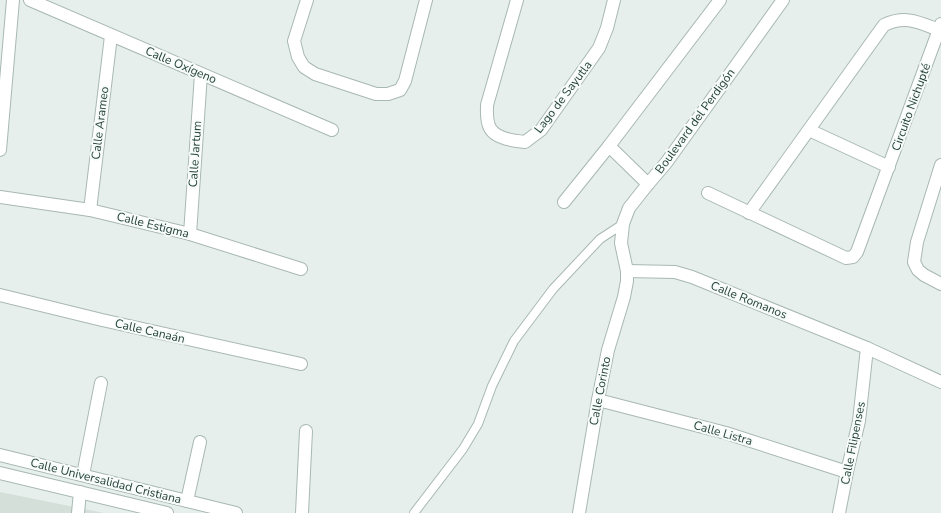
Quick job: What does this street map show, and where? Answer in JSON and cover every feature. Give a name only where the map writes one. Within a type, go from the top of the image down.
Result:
[{"type":"street","points":[[0,150],[13,0]]},
{"type":"street","name":"Calle Oxígeno","points":[[30,0],[332,130]]},
{"type":"street","points":[[307,0],[294,41],[298,57],[304,67],[315,74],[376,94],[388,94],[400,90],[405,81],[426,0]]},
{"type":"street","name":"Lago de Sayutla","points":[[517,0],[487,105],[489,127],[494,134],[514,141],[525,142],[541,130],[599,48],[607,28],[614,0]]},
{"type":"street","points":[[564,202],[720,0]]},
{"type":"street","name":"Boulevard del Perdigón","points":[[608,146],[648,184],[666,163],[783,0]]},
{"type":"street","name":"Circuito Nichupté","points":[[708,193],[748,213],[846,258],[853,257],[858,252],[940,28],[904,19],[895,20],[884,25],[748,213]]},
{"type":"street","name":"Calle Arameo","points":[[90,210],[111,36]]},
{"type":"street","name":"Calle Jartum","points":[[190,234],[201,74]]},
{"type":"street","points":[[809,130],[889,167]]},
{"type":"street","points":[[941,165],[917,242],[914,262],[918,270],[924,275],[941,284]]},
{"type":"street","name":"Calle Corinto","points":[[580,513],[598,400],[608,350],[624,297],[627,271],[621,243],[623,224],[629,208],[648,184]]},
{"type":"street","name":"Calle Estigma","points":[[0,198],[90,210],[190,234],[302,269]]},
{"type":"street","name":"Calle Romanos","points":[[627,271],[675,272],[692,277],[867,348],[941,382]]},
{"type":"street","name":"Calle Canaán","points":[[0,294],[102,320],[301,364]]},
{"type":"street","name":"Calle Filipenses","points":[[839,513],[859,421],[867,348]]},
{"type":"street","points":[[83,475],[101,383]]},
{"type":"street","name":"Calle Listra","points":[[598,400],[726,433],[847,472]]},
{"type":"street","points":[[302,513],[306,431]]},
{"type":"street","points":[[187,501],[200,442]]},
{"type":"street","name":"Calle Universalidad Cristiana","points":[[0,456],[236,513]]},
{"type":"street","name":"Calle Universalidad Cristiana","points":[[0,473],[167,513]]},
{"type":"street","points":[[78,513],[80,492]]},
{"type":"lane","points":[[414,513],[463,449],[478,424],[492,386],[514,341],[553,290],[600,239],[623,224]]},
{"type":"shaded area","points":[[0,492],[104,513],[0,513]]}]
